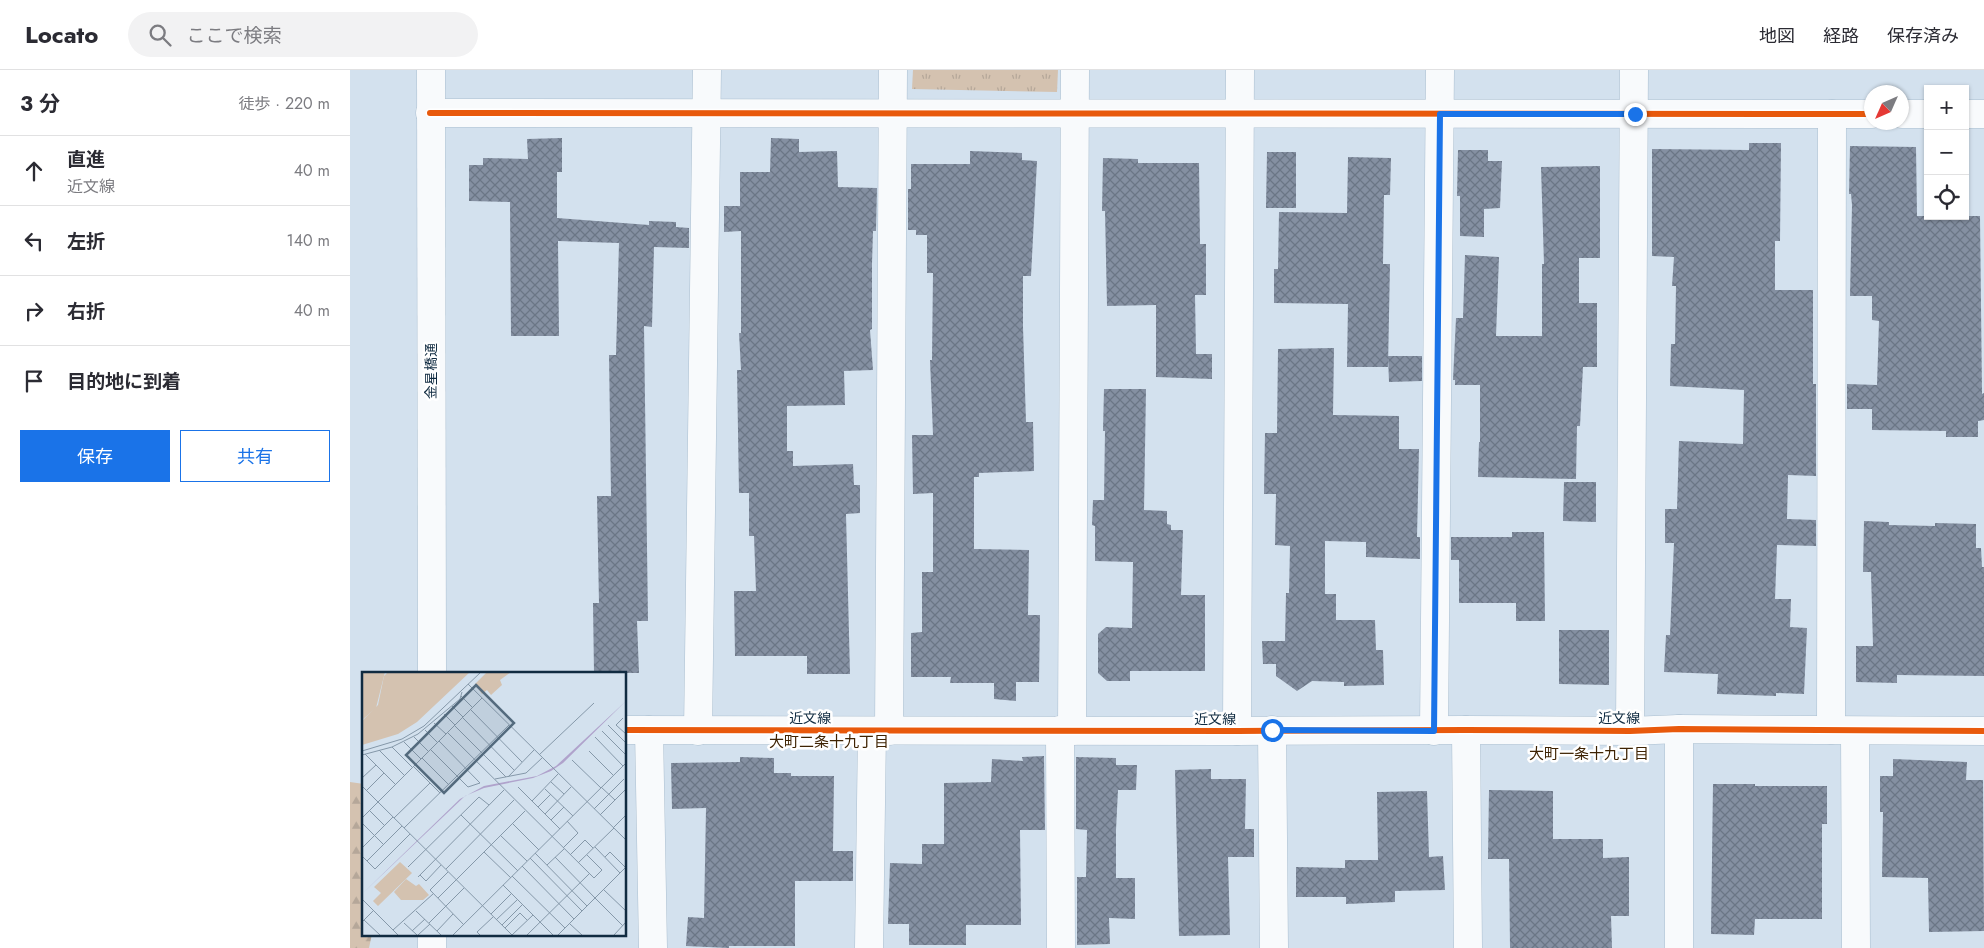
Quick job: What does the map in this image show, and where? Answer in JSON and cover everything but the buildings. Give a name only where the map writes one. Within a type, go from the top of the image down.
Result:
[{"type":"street","name":"金星橋通","points":[[431,70],[432,672]]},
{"type":"street","points":[[698,731],[707,70]]},
{"type":"street","points":[[869,948],[880,731],[893,70]]},
{"type":"street","points":[[1061,948],[1076,70]]},
{"type":"street","points":[[1237,731],[1240,70]]},
{"type":"street","points":[[1434,731],[1440,70]]},
{"type":"street","points":[[1630,731],[1634,70]]},
{"type":"street","points":[[430,113],[1864,114]]},
{"type":"street","points":[[1832,114],[1843,731],[1856,948]]},
{"type":"street","points":[[1909,114],[1924,114]]},
{"type":"street","points":[[1969,114],[1984,114]]},
{"type":"street","points":[[1679,729],[1679,948]]},
{"type":"street","name":"近文線","points":[[637,730],[1630,731],[1679,729],[1984,731]]},
{"type":"street","points":[[637,730],[653,948]]},
{"type":"street","points":[[1272,730],[1274,948]]},
{"type":"street","points":[[1466,730],[1468,948]]},
{"type":"green space","points":[[913,70],[1058,70],[1057,92],[912,89]]},
{"type":"green space","points":[[350,782],[362,784],[362,936],[372,936],[369,948],[350,948]]},
{"type":"cycle path","points":[[430,113],[1864,114]]},
{"type":"cycle path","points":[[626,730],[1630,731],[1679,729],[1984,731]]},
{"type":"district","name":"大町二条十九丁目","points":[[829,742]]},
{"type":"district","name":"大町一条十九丁目","points":[[1589,754]]},
{"type":"route","points":[[1272,730],[1434,731],[1440,114],[1635,114]]}]
